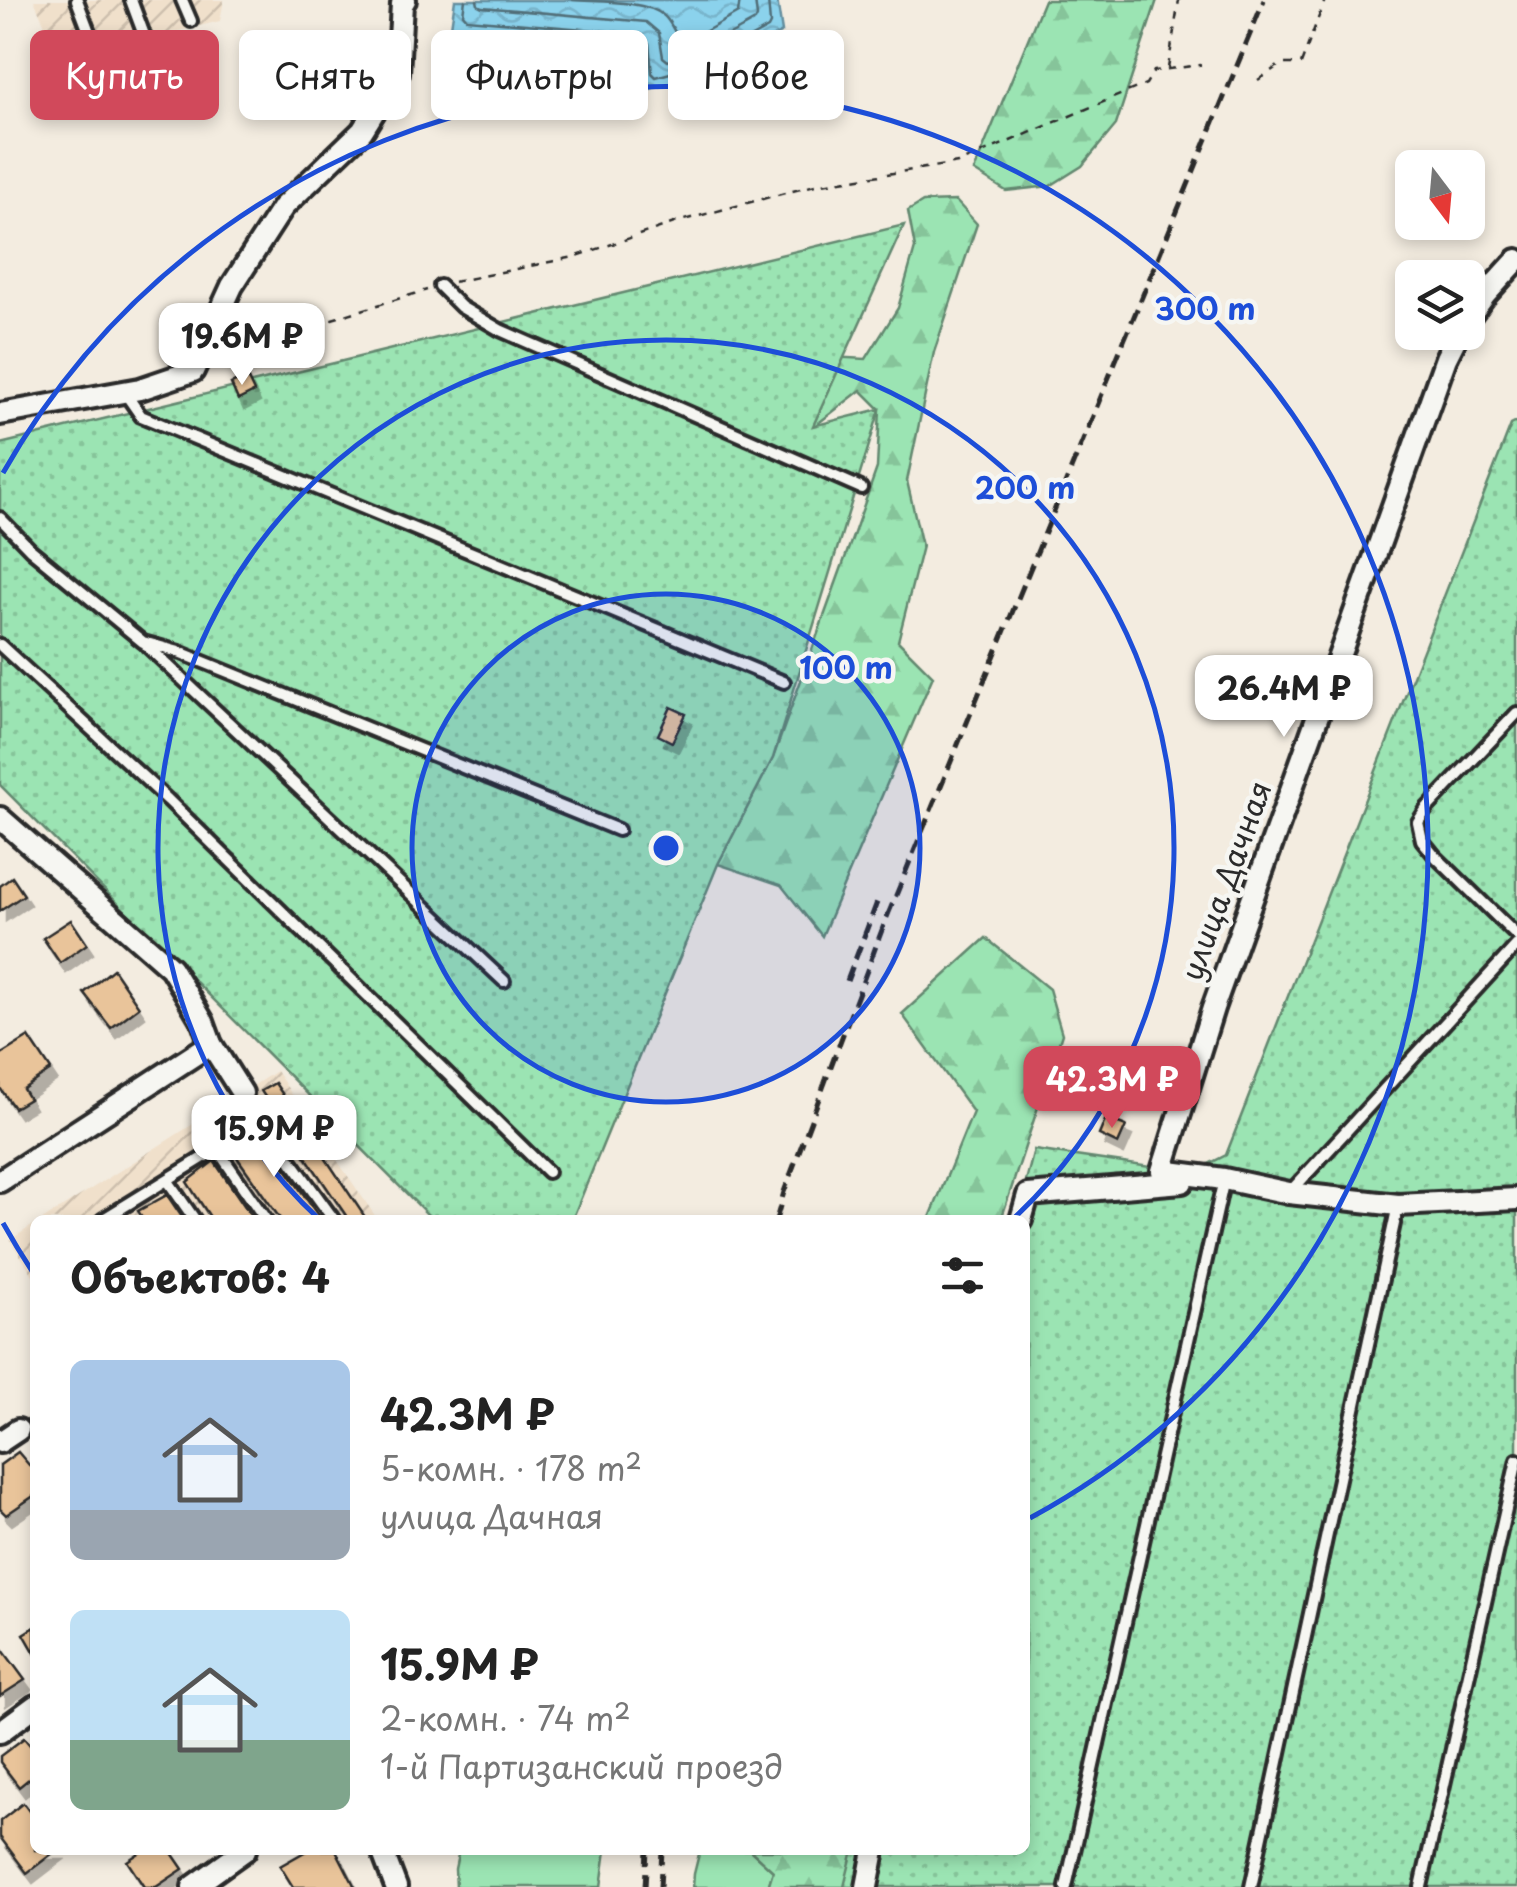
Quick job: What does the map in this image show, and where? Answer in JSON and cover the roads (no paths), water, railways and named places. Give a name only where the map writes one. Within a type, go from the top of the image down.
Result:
[{"type":"street","points":[[0,414],[140,390],[193,371],[232,286],[283,207],[362,131],[398,73],[403,1]]},
{"type":"street","points":[[1485,295],[1517,260]]},
{"type":"street","name":"улица Дачная","points":[[1224,1179],[1162,1171],[1214,1008],[1450,350]]},
{"type":"street","points":[[0,818],[171,968],[242,1093]]},
{"type":"street","points":[[0,1181],[211,1044]]},
{"type":"street","points":[[1022,1215],[1028,1195],[1224,1179],[1289,1193],[1398,1206],[1517,1199]]},
{"type":"street","points":[[0,1732],[30,1710]]},
{"type":"street","points":[[192,1887],[238,1855]]},
{"type":"street","points":[[384,1855],[396,1887]]},
{"type":"street","points":[[867,1887],[873,1855]]},
{"type":"lane","points":[[77,0],[88,30]]},
{"type":"lane","points":[[131,0],[142,30]]},
{"type":"lane","points":[[182,0],[192,20]]},
{"type":"lane","points":[[440,286],[461,307],[500,330],[861,488]]},
{"type":"lane","points":[[124,392],[141,416],[784,682]]},
{"type":"lane","points":[[0,518],[31,550],[142,642],[504,981]]},
{"type":"lane","points":[[142,642],[179,652],[618,830]]},
{"type":"lane","points":[[0,645],[168,800],[548,1172]]},
{"type":"lane","points":[[1517,713],[1427,808],[1418,829],[1420,838],[1435,856],[1517,936]]},
{"type":"lane","points":[[1289,1193],[1517,945]]},
{"type":"lane","points":[[242,1093],[330,1215]]},
{"type":"lane","points":[[123,1215],[248,1125],[254,1112]]},
{"type":"lane","points":[[217,1149],[263,1215]]},
{"type":"lane","points":[[1066,1887],[1224,1179]]},
{"type":"lane","points":[[168,1181],[192,1215]]},
{"type":"lane","points":[[1251,1887],[1398,1206]]},
{"type":"lane","points":[[1420,1887],[1517,1460]]},
{"type":"lane","points":[[1511,1483],[1517,1500]]},
{"type":"water","points":[[455,0],[777,0],[782,30],[668,30],[668,84],[648,90],[648,30],[451,27]]},
{"type":"railway","points":[[777,1215],[885,922],[1264,0]]},
{"type":"railway","points":[[847,981],[879,897]]},
{"type":"railway","points":[[645,1887],[647,1855]]},
{"type":"railway","points":[[660,1887],[662,1855]]}]
